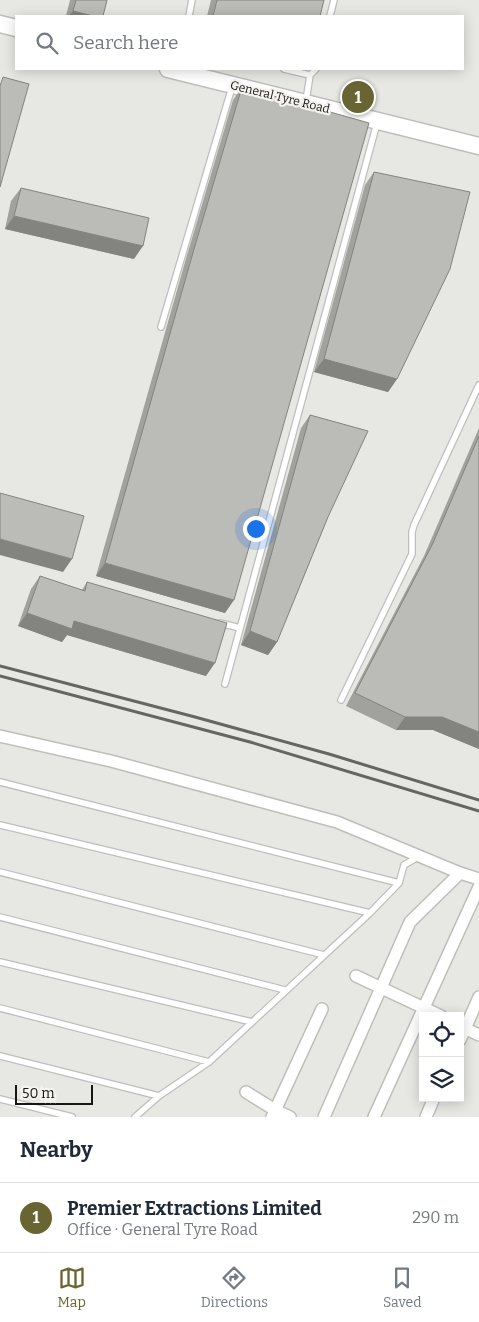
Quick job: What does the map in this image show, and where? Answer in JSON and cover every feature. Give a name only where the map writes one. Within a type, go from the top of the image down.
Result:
[{"type":"street","points":[[0,24],[15,28]]},
{"type":"street","name":"General Tyre Road","points":[[172,70],[479,146]]},
{"type":"street","points":[[0,736],[111,761],[337,822],[460,873],[479,879]]},
{"type":"street","points":[[324,1117],[410,922],[460,873]]},
{"type":"street","points":[[374,1117],[479,887]]},
{"type":"street","points":[[356,976],[380,989],[433,1012]]},
{"type":"street","points":[[464,1025],[479,997]]},
{"type":"street","points":[[273,1114],[322,1009]]},
{"type":"street","points":[[464,1028],[479,1035]]},
{"type":"street","points":[[246,1092],[273,1114],[290,1117]]},
{"type":"street","points":[[426,1117],[432,1102]]},
{"type":"lane","points":[[189,15],[192,0]]},
{"type":"lane","points":[[330,15],[334,0]]},
{"type":"lane","points":[[288,70],[310,75]]},
{"type":"lane","points":[[306,103],[310,75],[315,70]]},
{"type":"lane","points":[[162,327],[232,85]]},
{"type":"lane","points":[[225,684],[378,121]]},
{"type":"lane","points":[[341,700],[410,559],[414,525],[479,385]]},
{"type":"lane","points":[[212,620],[240,628]]},
{"type":"lane","points":[[0,782],[399,882]]},
{"type":"lane","points":[[0,825],[370,913]]},
{"type":"lane","points":[[136,1117],[159,1096],[209,1062],[370,913],[399,882],[404,865],[420,856]]},
{"type":"lane","points":[[0,872],[324,954]]},
{"type":"lane","points":[[0,917],[285,990]]},
{"type":"lane","points":[[0,962],[252,1022]]},
{"type":"lane","points":[[0,1008],[209,1062]]},
{"type":"lane","points":[[0,1056],[159,1096]]},
{"type":"lane","points":[[0,1100],[72,1117]]},
{"type":"building","points":[[76,0],[107,0],[103,15],[89,15],[73,11]]},
{"type":"building","points":[[217,0],[324,0],[320,15],[213,15]]},
{"type":"building","points":[[3,77],[29,84],[0,187],[0,86]]},
{"type":"building","points":[[242,87],[369,123],[234,600],[105,563]]},
{"type":"building","points":[[374,172],[470,192],[450,269],[397,379],[324,359]]},
{"type":"building","points":[[21,188],[149,218],[143,246],[14,216]]},
{"type":"building","points":[[310,415],[368,431],[328,517],[277,642],[250,631]]},
{"type":"building","points":[[479,436],[479,732],[442,717],[405,717],[355,693],[433,543]]},
{"type":"building","points":[[0,493],[84,516],[72,559],[0,539]]},
{"type":"building","points":[[40,576],[85,591],[87,582],[227,623],[215,663],[74,621],[72,629],[27,613]]},
{"type":"railway","points":[[0,666],[329,754],[479,800]]},
{"type":"railway","points":[[0,676],[250,742],[479,811]]},
{"type":"place","name":"Premier Extractions Limited","points":[[358,97]]}]
